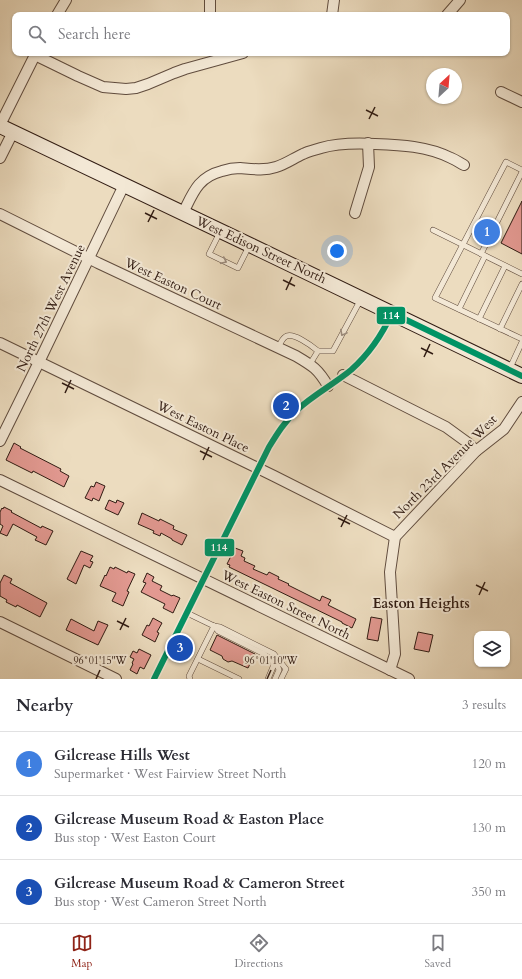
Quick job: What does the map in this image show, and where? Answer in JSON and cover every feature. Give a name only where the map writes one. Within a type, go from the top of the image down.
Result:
[{"type":"main road","name":"West Edison Street North","points":[[0,125],[522,376]]},
{"type":"street","points":[[59,12],[66,0]]},
{"type":"street","points":[[210,0],[210,12]]},
{"type":"street","points":[[332,12],[334,0]]},
{"type":"street","points":[[451,12],[460,0]]},
{"type":"street","points":[[0,125],[34,56]]},
{"type":"street","points":[[39,56],[103,87],[126,89],[136,88],[148,84],[216,57]]},
{"type":"street","points":[[501,92],[522,102]]},
{"type":"street","points":[[1,155],[13,132]]},
{"type":"street","points":[[183,213],[197,187],[203,180],[216,172],[238,168],[267,170],[277,167],[303,154],[321,148],[349,143],[418,147],[451,158],[464,165]]},
{"type":"street","points":[[355,213],[369,167],[368,143]]},
{"type":"street","name":"North 27th West Avenue","points":[[0,441],[124,185]]},
{"type":"street","name":"West Easton Court","points":[[0,214],[296,356],[310,364],[320,374],[328,386]]},
{"type":"street","name":"West Easton Place","points":[[0,343],[395,536]]},
{"type":"street","points":[[343,375],[446,427],[476,451]]},
{"type":"street","name":"North 23rd Avenue West","points":[[390,670],[395,654],[390,572],[395,536],[476,451],[504,429],[522,402]]},
{"type":"street","name":"West Easton Street North","points":[[0,480],[409,679]]},
{"type":"street","points":[[0,622],[116,679]]},
{"type":"lane","points":[[459,309],[522,171],[506,162],[436,298],[522,341],[509,370]]},
{"type":"lane","points":[[433,230],[522,274]]},
{"type":"lane","points":[[220,231],[209,254],[238,268],[250,245]]},
{"type":"lane","points":[[479,319],[505,266]]},
{"type":"lane","points":[[500,329],[522,284]]},
{"type":"lane","points":[[278,348],[284,337],[293,335],[311,345],[318,351],[333,351],[361,298]]},
{"type":"lane","points":[[310,364],[318,351]]},
{"type":"lane","points":[[187,613],[214,626],[220,627],[274,654],[286,669],[281,679]]},
{"type":"lane","points":[[190,679],[189,676],[214,626]]},
{"type":"lane","points":[[214,626],[218,631],[270,658],[279,670],[275,679]]},
{"type":"lane","points":[[198,659],[239,679]]},
{"type":"lane","points":[[268,679],[274,663]]},
{"type":"building","points":[[522,201],[522,254],[501,243]]},
{"type":"building","points":[[14,443],[21,447],[20,448],[61,469],[60,471],[69,476],[64,487],[33,471],[32,473],[6,460]]},
{"type":"building","points":[[96,482],[105,486],[99,501],[93,498],[92,501],[85,498],[91,486],[94,487]]},
{"type":"building","points":[[109,500],[116,503],[117,500],[124,503],[118,515],[105,509]]},
{"type":"building","points":[[4,507],[41,528],[42,526],[53,531],[46,545],[35,540],[37,537],[13,524],[7,536],[0,533],[3,526],[0,524],[0,512]]},
{"type":"building","points":[[142,513],[159,521],[160,519],[174,526],[173,529],[187,535],[182,545],[161,533],[160,536],[153,533],[154,531],[138,524]]},
{"type":"building","points":[[235,548],[243,551],[241,556],[245,558],[244,561],[255,566],[253,569],[267,575],[269,572],[279,577],[278,579],[289,584],[288,585],[320,601],[322,596],[331,600],[328,605],[356,619],[352,628],[229,567],[230,565],[227,564]]},
{"type":"building","points":[[81,551],[93,556],[90,561],[93,562],[90,568],[84,565],[76,584],[67,579]]},
{"type":"building","points":[[110,567],[114,569],[115,567],[127,573],[128,571],[135,574],[127,591],[129,592],[123,606],[112,601],[116,593],[100,586]]},
{"type":"building","points":[[147,573],[154,577],[152,581],[162,586],[160,590],[180,598],[173,613],[163,608],[165,604],[141,592],[146,583],[143,582]]},
{"type":"building","points":[[4,575],[12,579],[10,583],[47,603],[40,617],[17,605],[16,607],[6,602],[7,600],[0,596],[0,583]]},
{"type":"building","points":[[371,617],[382,619],[378,641],[367,639]]},
{"type":"building","points":[[153,618],[162,623],[157,632],[159,633],[155,642],[142,635],[147,625],[149,626]]},
{"type":"building","points":[[71,619],[94,631],[98,621],[108,625],[98,645],[66,630]]},
{"type":"building","points":[[418,632],[433,635],[429,652],[414,649]]},
{"type":"building","points":[[217,635],[255,654],[248,668],[232,661],[228,662],[223,659],[222,656],[210,650]]},
{"type":"building","points":[[139,649],[151,655],[144,669],[140,667],[137,674],[130,670],[134,659],[130,657],[133,651],[137,653]]},
{"type":"transit line","name":"114","points":[[154,679],[275,437],[297,410],[351,370],[364,357],[384,329],[392,313],[522,376]]},
{"type":"place","name":"Gilcrease Hills West","points":[[487,232]]},
{"type":"place","name":"Gilcrease Museum Road & Easton Place","points":[[286,406]]},
{"type":"place","name":"Gilcrease Museum Road & Cameron Street","points":[[180,648]]},
{"type":"district","name":"Easton Heights","points":[[421,603]]}]
